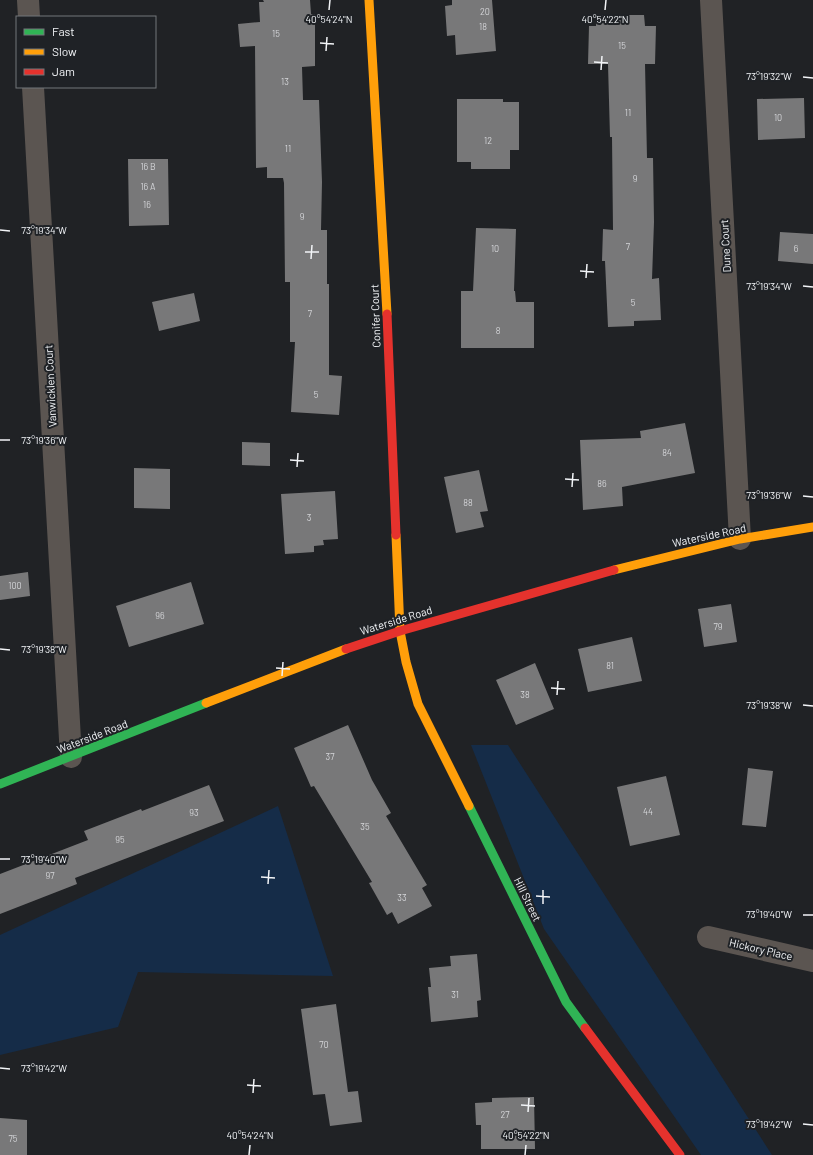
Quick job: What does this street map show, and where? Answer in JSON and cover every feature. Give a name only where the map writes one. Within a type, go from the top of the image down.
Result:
[{"type":"street","points":[[28,0],[29,16]]},
{"type":"street","name":"Conifer Court","points":[[369,0],[385,276],[400,631]]},
{"type":"street","name":"Dune Court","points":[[711,0],[740,540]]},
{"type":"street","name":"Vanwicklen Court","points":[[33,88],[71,757]]},
{"type":"street","name":"Waterside Road","points":[[0,784],[350,647],[400,631],[644,561],[740,540],[813,527]]},
{"type":"street","name":"Hill Street","points":[[400,631],[406,662],[418,704],[566,1002],[680,1155]]},
{"type":"street","name":"Hickory Place","points":[[708,937],[813,961]]},
{"type":"shaded area","points":[[471,745],[508,745],[772,1155],[701,1155],[544,929]]},
{"type":"shaded area","points":[[278,806],[333,976],[138,972],[118,1027],[0,1055],[0,935]]},
{"type":"building","points":[[263,0],[310,0],[311,14],[315,14],[315,66],[302,67],[303,100],[319,100],[322,182],[321,230],[327,230],[327,284],[329,284],[329,375],[342,376],[339,415],[291,412],[295,342],[290,342],[290,282],[285,282],[284,183],[283,178],[267,178],[267,167],[256,168],[255,46],[240,47],[238,24],[260,22],[259,2],[264,2]]},
{"type":"building","points":[[452,0],[492,0],[496,51],[456,55],[455,35],[447,36],[445,6],[452,5]]},
{"type":"building","points":[[596,15],[644,15],[645,26],[656,26],[655,64],[645,64],[647,158],[653,158],[654,222],[652,279],[659,278],[661,320],[634,321],[634,326],[608,327],[605,261],[602,261],[603,229],[613,230],[612,137],[610,137],[608,64],[588,64],[589,26],[596,26]]},
{"type":"building","points":[[804,98],[805,138],[758,140],[757,99]]},
{"type":"building","points":[[457,99],[503,99],[503,102],[519,102],[519,150],[510,150],[510,169],[471,169],[471,162],[457,162]]},
{"type":"building","points":[[128,159],[168,159],[169,225],[129,226]]},
{"type":"building","points":[[476,228],[516,229],[514,291],[516,302],[534,302],[534,348],[461,348],[461,291],[473,291]]},
{"type":"building","points":[[780,232],[813,234],[813,264],[778,261]]},
{"type":"building","points":[[194,293],[200,321],[159,331],[152,302]]},
{"type":"building","points":[[685,423],[695,473],[622,487],[623,506],[583,510],[580,440],[641,438],[640,431]]},
{"type":"building","points":[[242,442],[270,443],[270,466],[242,465]]},
{"type":"building","points":[[134,468],[170,469],[170,509],[134,508]]},
{"type":"building","points":[[479,470],[488,511],[480,512],[484,527],[456,533],[444,477]]},
{"type":"building","points":[[335,491],[338,539],[323,540],[324,545],[314,546],[314,552],[285,554],[281,494]]},
{"type":"building","points":[[28,572],[30,596],[0,600],[0,576]]},
{"type":"building","points":[[191,582],[204,624],[129,647],[116,606]]},
{"type":"building","points":[[731,604],[737,642],[704,647],[698,609]]},
{"type":"building","points":[[632,637],[642,681],[588,692],[578,649]]},
{"type":"building","points":[[535,663],[554,709],[516,725],[496,680]]},
{"type":"building","points":[[348,725],[372,780],[391,813],[386,816],[427,885],[422,888],[432,906],[398,924],[392,912],[387,915],[369,883],[372,882],[314,786],[311,787],[294,748]]},
{"type":"building","points":[[748,768],[773,771],[766,827],[742,825]]},
{"type":"building","points":[[666,776],[680,835],[630,846],[617,787]]},
{"type":"building","points":[[209,785],[224,821],[75,878],[77,884],[0,914],[0,874],[88,840],[84,831],[141,809],[142,811]]},
{"type":"building","points":[[477,954],[481,1000],[477,1001],[478,1017],[431,1022],[428,987],[431,987],[429,968],[451,966],[450,956]]},
{"type":"building","points":[[336,1004],[348,1092],[358,1091],[362,1122],[330,1126],[325,1094],[313,1095],[301,1009]]},
{"type":"building","points":[[534,1097],[535,1149],[481,1149],[481,1125],[476,1125],[475,1103],[492,1102],[492,1098]]},
{"type":"building","points":[[0,1118],[27,1120],[27,1155],[0,1155]]},
{"type":"traffic: fast","points":[[0,784],[206,703]]},
{"type":"traffic: fast","points":[[469,806],[566,1002],[585,1028]]},
{"type":"traffic: slow","points":[[369,0],[387,314]]},
{"type":"traffic: slow","points":[[614,570],[740,539],[813,527]]},
{"type":"traffic: slow","points":[[396,535],[400,631],[406,662],[418,704],[469,806]]},
{"type":"traffic: slow","points":[[206,703],[346,649]]},
{"type":"traffic: jam","points":[[387,314],[396,535]]},
{"type":"traffic: jam","points":[[346,649],[400,631],[614,570]]},
{"type":"traffic: jam","points":[[585,1028],[680,1155]]}]
